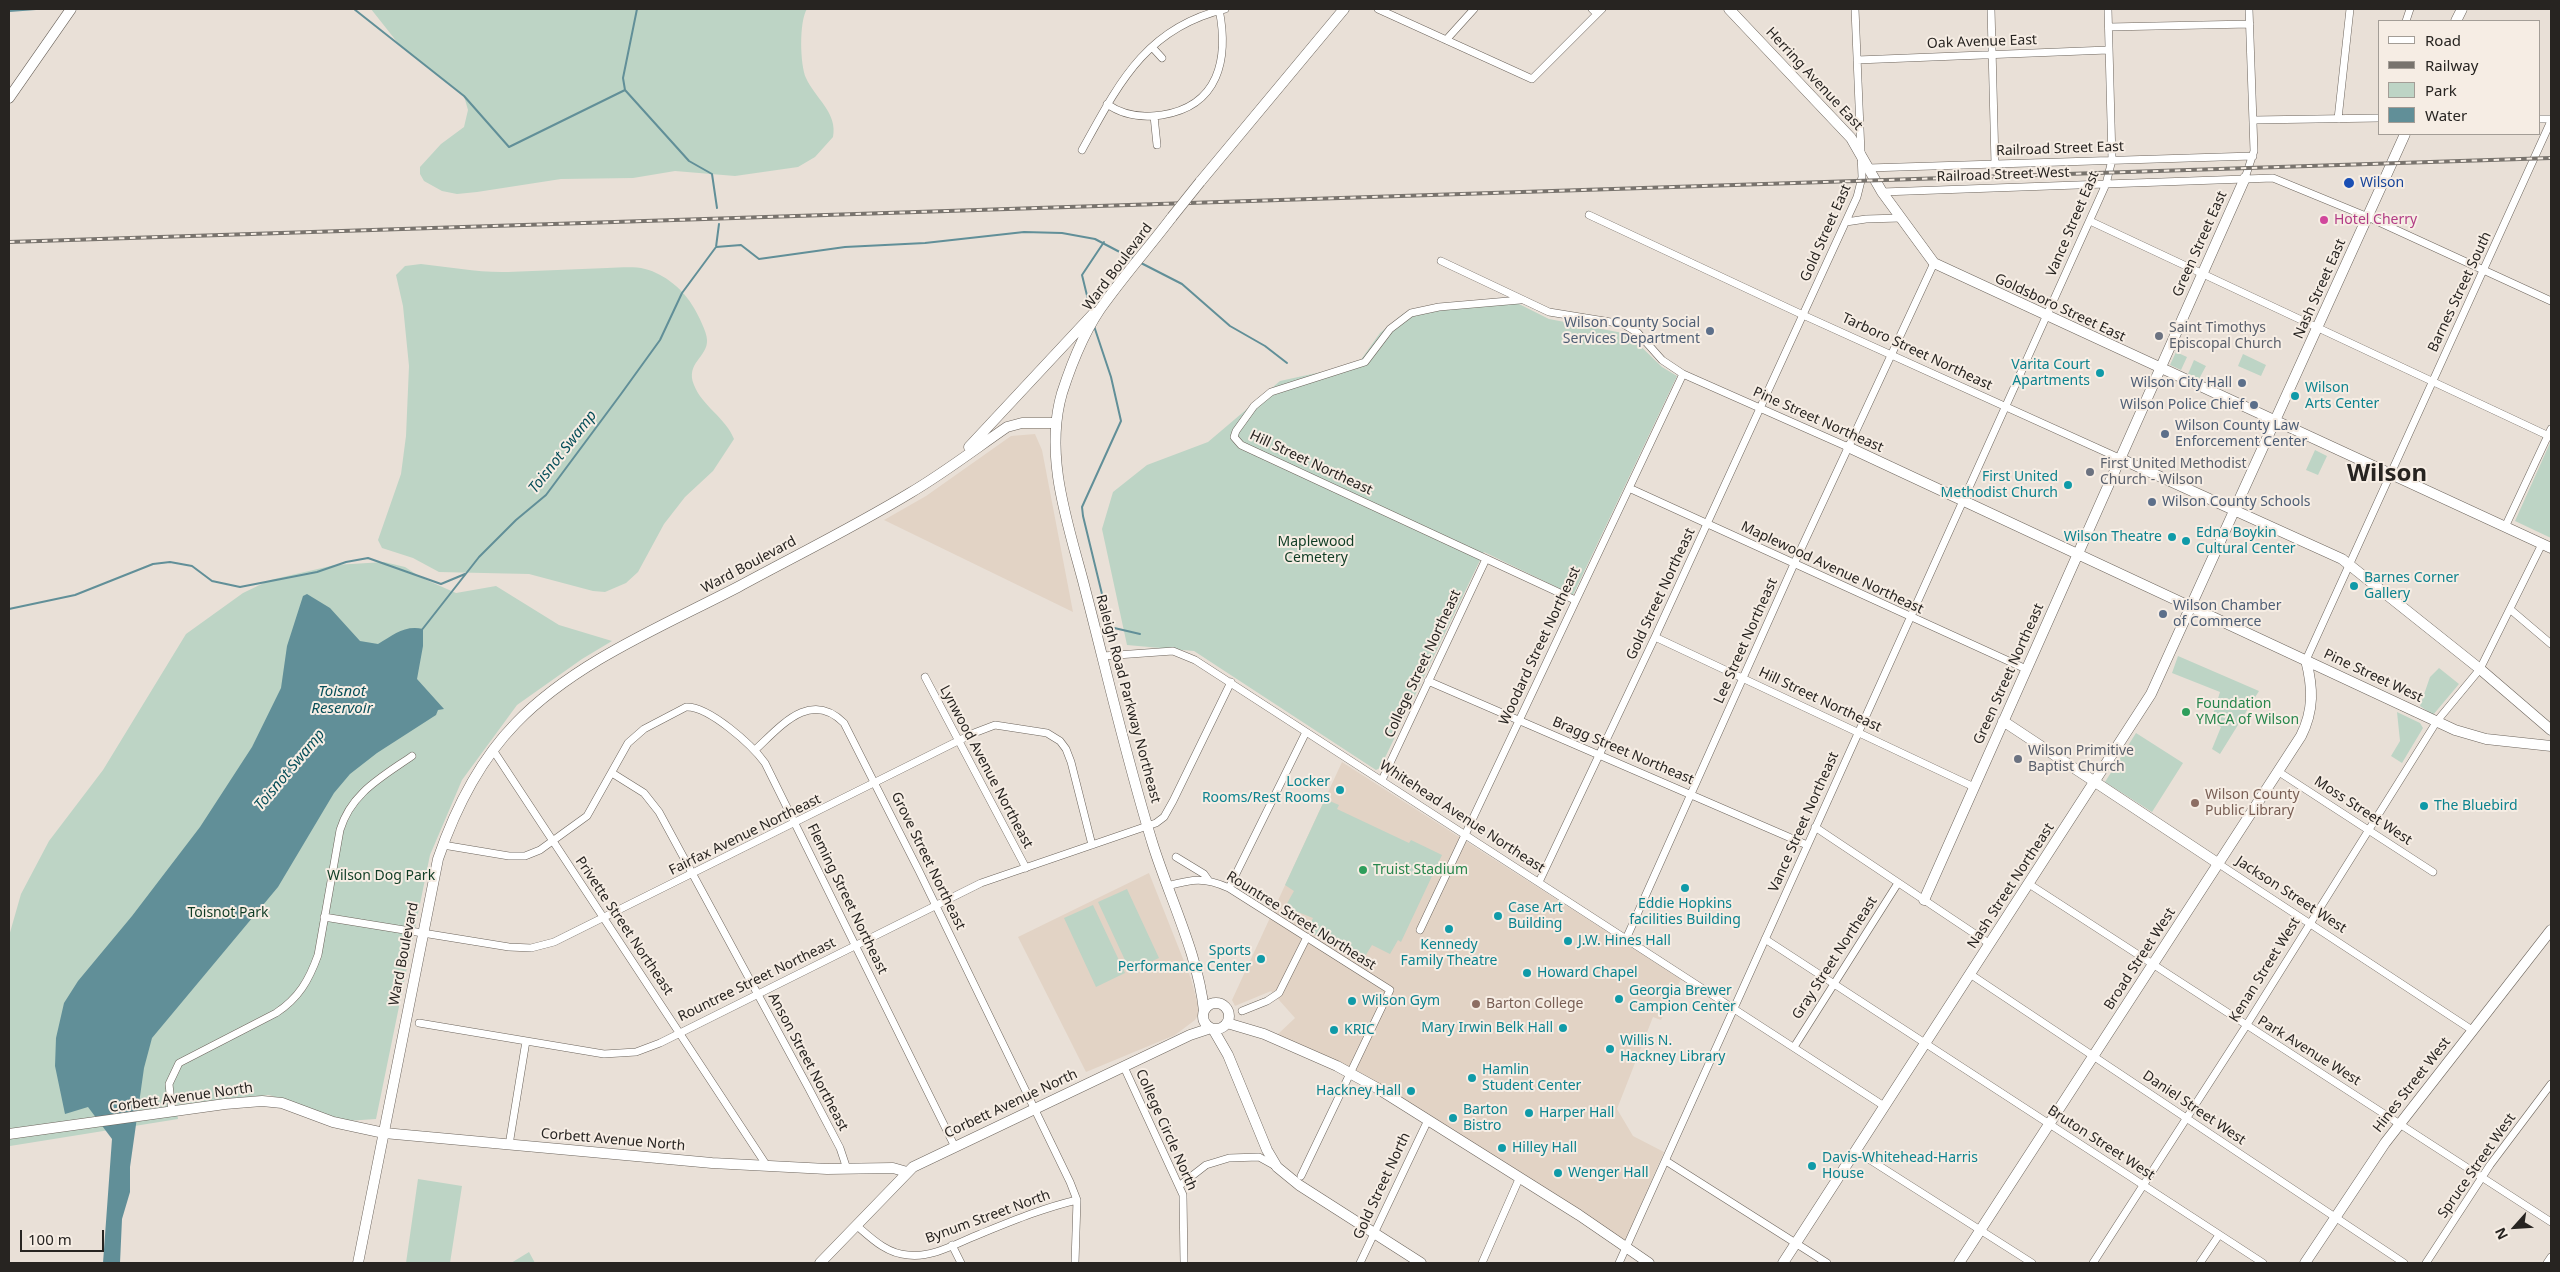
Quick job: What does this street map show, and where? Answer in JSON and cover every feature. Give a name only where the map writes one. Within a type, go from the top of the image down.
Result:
[{"type":"street","points":[[9,98],[71,9]]},
{"type":"street","points":[[1082,150],[1107,104],[1121,80],[1152,47],[1181,27],[1221,9],[1223,52],[1209,90],[1199,102],[1184,110],[1154,116],[1130,115],[1116,110],[1107,104]]},
{"type":"street","name":"Ward Boulevard","points":[[358,1263],[422,934],[443,845],[460,803],[493,750],[533,707],[580,672],[859,523],[912,492],[1007,427],[1022,423],[1056,423],[1070,370],[1105,302],[1200,182],[1344,9]]},
{"type":"street","points":[[1378,9],[1532,79],[1597,10]]},
{"type":"street","points":[[1446,40],[1474,9]]},
{"type":"street","name":"Herring Avenue East","points":[[1729,9],[1834,117],[1851,138],[1869,171]]},
{"type":"street","name":"Gold Street East","points":[[1803,315],[1846,222],[1862,182],[1855,9]]},
{"type":"street","points":[[1991,9],[1995,164]]},
{"type":"street","name":"Vance Street East","points":[[2004,407],[2106,184],[2112,160],[2108,9]]},
{"type":"street","points":[[2245,178],[2253,156],[2254,120],[2249,9]]},
{"type":"street","points":[[2338,119],[2350,9]]},
{"type":"street","points":[[2109,26],[2250,24]]},
{"type":"street","points":[[1152,47],[1162,58]]},
{"type":"street","name":"Oak Avenue East","points":[[1857,60],[2108,50]]},
{"type":"street","points":[[1154,116],[1157,145]]},
{"type":"street","points":[[2254,120],[2378,118]]},
{"type":"street","name":"Barnes Street South","points":[[2306,660],[2432,382],[2548,136],[2551,120]]},
{"type":"street","name":"Nash Street East","points":[[2236,510],[2405,135]]},
{"type":"street","name":"Railroad Street East","points":[[1869,171],[1995,164],[2253,156]]},
{"type":"street","name":"Goldsboro Street East","points":[[1869,171],[1900,218],[1934,263],[2547,546]]},
{"type":"street","name":"Green Street East","points":[[2119,458],[2245,178]]},
{"type":"street","name":"Railroad Street West","points":[[1882,192],[2273,178],[2368,217],[2551,301]]},
{"type":"street","name":"Tarboro Street Northeast","points":[[1589,215],[2004,407],[2342,559],[2480,669],[2551,730]]},
{"type":"street","points":[[1846,222],[1866,219],[1900,218]]},
{"type":"street","points":[[2090,222],[2318,327],[2432,382],[2550,434],[2505,527]]},
{"type":"street","name":"Pine Street Northeast","points":[[1441,261],[1520,300],[1560,315],[1624,324],[1638,333],[1662,360],[1683,374],[1848,447],[2190,606]]},
{"type":"street","name":"Lee Street Northeast","points":[[1626,939],[1794,564],[1934,263]]},
{"type":"street","name":"Hill Street Northeast","points":[[1520,300],[1438,306],[1411,313],[1390,329],[1374,353],[1359,366],[1281,388],[1263,397],[1236,431],[1234,437],[1241,445],[1575,600]]},
{"type":"street","points":[[948,467],[991,426],[1105,302]]},
{"type":"street","name":"Gold Street Northeast","points":[[1539,882],[1655,637],[1803,315]]},
{"type":"street","name":"Woodard Street Northeast","points":[[1420,930],[1683,374]]},
{"type":"street","name":"Vance Street Northeast","points":[[1619,1263],[2004,407]]},
{"type":"street","name":"Raleigh Road Parkway Northeast","points":[[1056,423],[1056,461],[1064,508],[1148,826],[1197,976],[1204,1014]]},
{"type":"street","name":"Green Street Northeast","points":[[1924,900],[2119,458]]},
{"type":"street","name":"Maplewood Avenue Northeast","points":[[1629,488],[1910,618],[2026,669]]},
{"type":"street","name":"Nash Street Northeast","points":[[1783,1263],[2151,694],[2236,510]]},
{"type":"street","name":"Kenan Street West","points":[[2093,1263],[2246,1026],[2368,828],[2437,721],[2480,669],[2547,546]]},
{"type":"street","name":"College Street Northeast","points":[[1382,780],[1486,559]]},
{"type":"street","name":"Pine Street West","points":[[2190,606],[2437,721],[2479,737],[2551,746]]},
{"type":"street","points":[[2511,610],[2551,644]]},
{"type":"street","name":"Hill Street Northeast","points":[[1655,637],[1974,787]]},
{"type":"street","name":"Whitehead Avenue Northeast","points":[[1103,656],[1179,652],[1231,682],[1884,1106]]},
{"type":"street","name":"Broad Street West","points":[[1959,1263],[2301,736],[2309,718],[2312,692],[2306,660]]},
{"type":"street","name":"Lynwood Avenue Northeast","points":[[925,677],[1026,868]]},
{"type":"street","name":"Rountree Street Northeast","points":[[419,1023],[604,1054],[627,1053],[651,1046],[981,883],[1148,826],[1164,817],[1231,682]]},
{"type":"street","name":"Bragg Street Northeast","points":[[1428,682],[1519,719],[1807,845]]},
{"type":"street","name":"Fleming Street Northeast","points":[[443,845],[517,857],[533,854],[586,816],[612,774],[625,747],[636,734],[686,707],[693,707],[705,712],[755,750],[765,763],[954,1145]]},
{"type":"street","name":"Grove Street Northeast","points":[[755,750],[799,713],[810,710],[824,711],[836,715],[844,723],[1036,1108],[1077,1200]]},
{"type":"street","name":"Jackson Street West","points":[[2003,721],[2472,1030]]},
{"type":"street","name":"Fairfax Avenue Northeast","points":[[324,917],[422,934],[509,947],[531,948],[567,937],[959,741],[995,725],[1047,733],[1054,736],[1066,748],[1092,846]]},
{"type":"street","points":[[2534,745],[2546,739],[2551,730]]},
{"type":"street","points":[[1229,888],[1306,732]]},
{"type":"street","name":"Privette Street Northeast","points":[[493,750],[767,1166]]},
{"type":"street","points":[[172,1112],[169,1084],[179,1064],[276,1013],[296,997],[311,974],[318,955],[340,830],[347,810],[367,787],[412,756]]},
{"type":"street","name":"Moss Street West","points":[[2279,772],[2368,828],[2433,872]]},
{"type":"street","name":"Anson Street Northeast","points":[[612,774],[636,787],[648,797],[693,874],[833,1134],[847,1169]]},
{"type":"street","points":[[1814,827],[1990,944]]},
{"type":"street","points":[[1176,857],[1204,874],[1209,881]]},
{"type":"street","name":"Rountree Street Northeast","points":[[1167,886],[1193,879],[1209,881],[1229,888],[1390,990],[1350,1074]]},
{"type":"street","name":"Gray Street Northeast","points":[[1794,1047],[1898,883]]},
{"type":"street","name":"Park Avenue West","points":[[2029,884],[2551,1222]]},
{"type":"street","name":"Hines Street West","points":[[2305,1263],[2399,1123],[2550,933]]},
{"type":"street","points":[[1242,1011],[1267,1001],[1279,992],[1307,937]]},
{"type":"street","name":"Bruton Street West","points":[[1765,939],[2263,1263]]},
{"type":"street","name":"Daniel Street West","points":[[1970,974],[2404,1263]]},
{"type":"street","name":"Raleigh Road Parkway Northeast","points":[[1197,976],[1218,1003]]},
{"type":"street","points":[[1257,1032],[1218,1003],[1209,1005],[1204,1014],[1205,1023],[1212,1028],[1228,1055],[1263,1141],[1277,1167]]},
{"type":"street","points":[[1228,1010],[1229,1018],[1226,1025],[1228,1055]]},
{"type":"street","name":"Corbett Avenue North","points":[[1190,1035],[1204,1014]]},
{"type":"street","points":[[1212,1028],[1226,1025],[1257,1032],[1350,1074],[1428,1120],[1649,1263]]},
{"type":"street","name":"Corbett Avenue North","points":[[9,1134],[242,1102],[275,1102],[334,1122],[384,1132],[509,1145],[767,1166],[847,1169],[893,1168],[907,1172],[913,1166],[954,1145],[1190,1035],[1212,1028]]},
{"type":"street","points":[[509,1145],[526,1041]]},
{"type":"street","name":"College Circle North","points":[[1124,1067],[1179,1186],[1185,1204],[1184,1263]]},
{"type":"street","points":[[1300,1176],[1350,1074]]},
{"type":"street","name":"Spruce Street West","points":[[2426,1263],[2483,1177],[2551,1084]]},
{"type":"street","name":"Gold Street North","points":[[1360,1263],[1428,1120]]},
{"type":"street","points":[[1259,1157],[1263,1141]]},
{"type":"street","points":[[1856,1152],[2032,1263]]},
{"type":"street","points":[[1179,1186],[1202,1168],[1218,1160],[1259,1157],[1277,1167],[1299,1185],[1421,1263]]},
{"type":"street","points":[[1666,1161],[1828,1263]]},
{"type":"street","points":[[820,1263],[907,1172]]},
{"type":"street","points":[[1482,1263],[1519,1179]]},
{"type":"street","points":[[1075,1263],[1077,1200]]},
{"type":"street","name":"Bynum Street North","points":[[856,1225],[881,1245],[907,1255],[929,1254],[1034,1212],[1077,1200]]},
{"type":"street","points":[[2200,1263],[2219,1235]]},
{"type":"street","points":[[952,1245],[961,1263]]},
{"type":"street","points":[[2547,1263],[2551,1257]]},
{"type":"shaded area","points":[[1035,434],[1042,450],[1073,612],[884,520],[926,496],[1011,436]]},
{"type":"shaded area","name":"Barton College","points":[[1342,762],[1681,979],[1661,1020],[1653,1017],[1617,1109],[1633,1136],[1664,1152],[1624,1243],[1426,1114],[1277,1035],[1295,1018],[1271,991],[1235,1006],[1232,1000]]},
{"type":"shaded area","points":[[1149,873],[1191,979],[1200,1012],[1195,1020],[1175,1035],[1086,1072],[1018,937]]},
{"type":"green space","points":[[371,9],[807,9],[804,15],[802,33],[804,72],[810,85],[829,113],[834,128],[833,137],[815,157],[798,167],[735,176],[675,171],[633,178],[561,179],[457,194],[442,191],[424,181],[420,174],[420,167],[441,144],[464,127],[468,110],[464,96],[401,47]]},
{"type":"green space","points":[[421,264],[497,272],[640,268],[652,271],[667,279],[690,301],[706,333],[707,340],[704,351],[692,371],[694,385],[702,399],[726,425],[734,439],[713,471],[685,497],[664,524],[638,572],[626,583],[605,592],[593,591],[529,574],[439,572],[413,558],[382,548],[378,540],[401,474],[406,436],[409,366],[403,306],[396,275],[405,266]]},
{"type":"green space","name":"Maplewood Cemetery","points":[[1493,300],[1519,304],[1549,319],[1628,334],[1662,367],[1677,376],[1573,595],[1484,552],[1380,768],[1376,770],[1194,651],[1127,645],[1102,529],[1113,492],[1147,465],[1208,442],[1280,381],[1335,369],[1360,361],[1380,333],[1403,314],[1436,305]]},
{"type":"green space","points":[[2176,352],[2187,357],[2181,370],[2170,365]]},
{"type":"green space","points":[[2243,354],[2266,365],[2261,376],[2238,366]]},
{"type":"green space","points":[[2194,360],[2206,366],[2199,379],[2188,374]]},
{"type":"green space","points":[[2551,443],[2551,538],[2515,521]]},
{"type":"green space","points":[[2315,450],[2327,456],[2318,475],[2306,470]]},
{"type":"green space","name":"Toisnot Park","points":[[384,562],[405,567],[422,578],[456,593],[496,586],[559,625],[612,641],[582,659],[517,705],[462,780],[430,855],[376,1119],[346,1121],[269,1095],[176,1105],[178,1119],[10,1146],[9,936],[21,894],[49,841],[103,770],[186,634],[243,593],[270,580],[335,565]]},
{"type":"green space","points":[[2178,656],[2259,691],[2220,754],[2212,749],[2221,727],[2211,721],[2220,692],[2172,673]]},
{"type":"green space","points":[[2439,668],[2459,684],[2433,715],[2420,706],[2430,677]]},
{"type":"green space","points":[[2397,712],[2420,723],[2423,728],[2402,763],[2391,756],[2400,741]]},
{"type":"green space","points":[[2136,733],[2183,763],[2152,812],[2105,782]]},
{"type":"green space","name":"Truist Stadium","points":[[1325,799],[1339,805],[1337,809],[1409,843],[1411,840],[1442,855],[1401,942],[1398,940],[1390,954],[1372,945],[1364,958],[1307,931],[1313,918],[1285,907],[1294,891],[1285,885]]},
{"type":"green space","points":[[1127,889],[1159,958],[1130,971],[1098,902]]},
{"type":"green space","points":[[1093,905],[1125,973],[1096,987],[1064,918]]},
{"type":"green space","points":[[418,1179],[462,1186],[450,1263],[406,1263]]},
{"type":"green space","points":[[529,1252],[535,1263],[511,1263]]},
{"type":"water","name":"Toisnot Reservoir","points":[[307,594],[330,608],[360,641],[378,644],[394,634],[410,628],[423,629],[423,646],[417,679],[444,709],[438,710],[436,715],[377,753],[350,774],[334,793],[278,887],[152,1038],[144,1068],[130,1167],[130,1192],[122,1219],[120,1263],[103,1263],[112,1139],[88,1107],[65,1114],[55,1066],[56,1038],[64,1003],[78,981],[132,916],[200,827],[252,747],[281,688],[287,646],[303,596]]},
{"type":"waterway","points":[[9,11],[36,9]]},
{"type":"waterway","points":[[354,9],[464,96],[509,147],[625,90]]},
{"type":"waterway","name":"Toisnot Swamp","points":[[637,9],[623,78],[625,90],[689,161],[712,174],[717,208]]},
{"type":"waterway","name":"Toisnot Swamp","points":[[421,631],[479,557],[516,520],[546,495],[621,394],[660,340],[682,293],[716,247],[719,224]]},
{"type":"waterway","points":[[716,247],[741,245],[759,259],[845,247],[925,243],[1024,232],[1062,233],[1095,239],[1133,259]]},
{"type":"waterway","points":[[1091,312],[1082,275],[1104,242]]},
{"type":"waterway","points":[[1141,263],[1182,284],[1230,326],[1265,346],[1287,363]]},
{"type":"waterway","points":[[1094,326],[1111,377],[1121,421],[1082,507],[1083,516],[1110,627],[1140,634]]},
{"type":"waterway","points":[[9,609],[75,595],[153,564],[170,562],[192,566],[212,581],[240,587],[317,572],[346,562],[368,558],[441,584],[465,574]]},
{"type":"railway","points":[[9,242],[2551,158]]},
{"type":"place","name":"Wilson","points":[[2349,183]]},
{"type":"place","name":"Hotel Cherry","points":[[2324,220]]},
{"type":"place","name":"Wilson County Social Services Department","points":[[1710,331]]},
{"type":"place","name":"Saint Timothys Episcopal Church","points":[[2159,336]]},
{"type":"place","name":"Varita Court Apartments","points":[[2100,373]]},
{"type":"place","name":"Wilson City Hall","points":[[2242,383]]},
{"type":"place","name":"Wilson Arts Center","points":[[2295,396]]},
{"type":"place","name":"Wilson Police Chief","points":[[2254,405]]},
{"type":"place","name":"Wilson County Law Enforcement Center","points":[[2165,434]]},
{"type":"place","name":"First United Methodist Church - Wilson","points":[[2090,472]]},
{"type":"place","name":"First United Methodist Church","points":[[2068,485]]},
{"type":"place","name":"Wilson County Schools","points":[[2152,502]]},
{"type":"place","name":"Wilson Theatre","points":[[2172,537]]},
{"type":"place","name":"Edna Boykin Cultural Center","points":[[2186,541]]},
{"type":"place","name":"Barnes Corner Gallery","points":[[2354,586]]},
{"type":"place","name":"Wilson Chamber of Commerce","points":[[2163,614]]},
{"type":"place","name":"Foundation YMCA of Wilson","points":[[2186,712]]},
{"type":"place","name":"Wilson Primitive Baptist Church","points":[[2018,759]]},
{"type":"place","name":"Locker Rooms/Rest Rooms","points":[[1340,790]]},
{"type":"place","name":"Wilson County Public Library","points":[[2195,803]]},
{"type":"place","name":"The Bluebird","points":[[2424,806]]},
{"type":"place","name":"Truist Stadium","points":[[1363,870]]},
{"type":"place","name":"Eddie Hopkins facilities Building","points":[[1685,888]]},
{"type":"place","name":"Case Art Building","points":[[1498,916]]},
{"type":"place","name":"Kennedy Family Theatre","points":[[1449,929]]},
{"type":"place","name":"J.W. Hines Hall","points":[[1568,941]]},
{"type":"place","name":"Sports Performance Center","points":[[1261,959]]},
{"type":"place","name":"Howard Chapel","points":[[1527,973]]},
{"type":"place","name":"Georgia Brewer Campion Center","points":[[1619,999]]},
{"type":"place","name":"Wilson Gym","points":[[1352,1001]]},
{"type":"place","name":"Barton College","points":[[1476,1004]]},
{"type":"place","name":"Mary Irwin Belk Hall","points":[[1563,1028]]},
{"type":"place","name":"KRIC","points":[[1334,1030]]},
{"type":"place","name":"Willis N. Hackney Library","points":[[1610,1049]]},
{"type":"place","name":"Hamlin Student Center","points":[[1472,1078]]},
{"type":"place","name":"Hackney Hall","points":[[1411,1091]]},
{"type":"place","name":"Harper Hall","points":[[1529,1113]]},
{"type":"place","name":"Barton Bistro","points":[[1453,1118]]},
{"type":"place","name":"Hilley Hall","points":[[1502,1148]]},
{"type":"place","name":"Davis-Whitehead-Harris House","points":[[1812,1166]]},
{"type":"place","name":"Wenger Hall","points":[[1558,1173]]},
{"type":"district","name":"Wilson","points":[[2387,474]]},
{"type":"park label","name":"Wilson Dog Park","points":[[381,876]]}]
